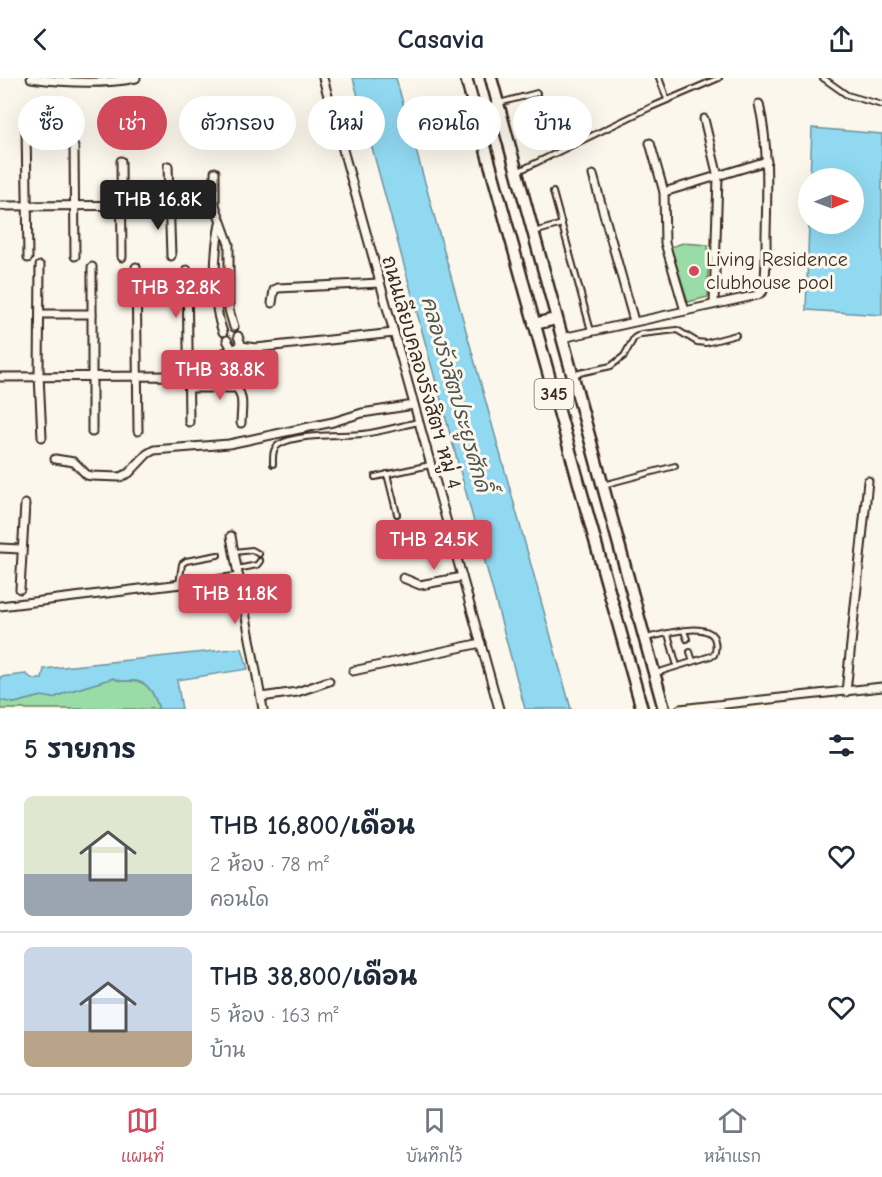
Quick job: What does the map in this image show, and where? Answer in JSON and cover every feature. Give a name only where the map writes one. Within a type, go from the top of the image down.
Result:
[{"type":"main road","name":"345","points":[[466,78],[642,709]]},
{"type":"main road","name":"345","points":[[491,78],[496,96]]},
{"type":"main road","name":"345","points":[[501,114],[664,709]]},
{"type":"main road","points":[[534,324],[556,319]]},
{"type":"street","points":[[31,78],[91,83],[136,78]]},
{"type":"street","name":"ถนนเลียบคลองรังสิตฯ หมู่ 4","points":[[323,78],[499,709]]},
{"type":"street","points":[[562,338],[758,295],[763,291],[767,161],[759,104]]},
{"type":"street","points":[[704,119],[718,177],[714,304]]},
{"type":"street","points":[[650,143],[664,192],[665,243],[685,310]]},
{"type":"street","points":[[27,150],[28,258]]},
{"type":"street","points":[[74,150],[75,256]]},
{"type":"street","points":[[121,161],[122,256]]},
{"type":"street","points":[[664,192],[767,161]]},
{"type":"street","points":[[168,166],[171,256]]},
{"type":"street","points":[[215,172],[215,205],[229,244],[229,310],[234,327]]},
{"type":"street","points":[[593,175],[634,321]]},
{"type":"street","points":[[0,206],[215,205]]},
{"type":"street","points":[[220,224],[216,256],[217,311],[223,332]]},
{"type":"street","points":[[40,266],[39,375],[42,437]]},
{"type":"street","points":[[92,267],[92,432]]},
{"type":"street","points":[[136,267],[138,431]]},
{"type":"street","points":[[187,270],[189,422]]},
{"type":"street","points":[[273,303],[274,290],[278,288],[380,284]]},
{"type":"street","points":[[40,314],[92,314]]},
{"type":"street","points":[[166,376],[241,346],[256,348],[394,333]]},
{"type":"street","points":[[237,336],[247,355]]},
{"type":"street","points":[[226,340],[237,360]]},
{"type":"street","points":[[189,384],[247,355],[256,348]]},
{"type":"street","points":[[0,377],[166,376],[189,384],[236,388],[241,396],[241,423]]},
{"type":"street","points":[[55,459],[74,462],[92,476],[120,477],[129,473],[154,450],[229,444],[333,422],[377,410],[414,405]]},
{"type":"street","points":[[846,692],[868,481]]},
{"type":"street","points":[[20,589],[25,504]]},
{"type":"street","points":[[231,536],[263,709]]},
{"type":"street","points":[[0,548],[21,549]]},
{"type":"street","points":[[0,606],[239,577]]},
{"type":"street","points":[[403,578],[420,585],[462,577]]},
{"type":"street","points":[[353,671],[481,643]]},
{"type":"street","points":[[261,697],[297,692],[329,681]]},
{"type":"street","points":[[680,709],[882,687]]},
{"type":"lane","points":[[659,78],[667,99]]},
{"type":"lane","points":[[516,172],[667,99],[719,78]]},
{"type":"lane","points":[[823,78],[847,95],[882,105]]},
{"type":"lane","points":[[501,102],[537,93]]},
{"type":"lane","points":[[553,192],[591,331]]},
{"type":"lane","points":[[533,232],[562,224]]},
{"type":"lane","points":[[572,375],[611,366],[624,356],[634,338],[641,334],[677,330],[697,342],[706,343],[736,335]]},
{"type":"lane","points":[[273,464],[274,449],[278,444],[286,441],[334,434],[366,434],[419,422]]},
{"type":"lane","points":[[375,477],[430,465]]},
{"type":"lane","points":[[602,485],[675,466]]},
{"type":"lane","points":[[387,474],[397,514]]},
{"type":"lane","points":[[234,552],[252,550],[259,554]]},
{"type":"lane","points":[[179,584],[182,564],[186,561],[218,555]]},
{"type":"lane","points":[[237,569],[257,565],[260,561]]},
{"type":"lane","points":[[645,639],[701,629],[710,632],[715,639],[714,655],[654,673]]},
{"type":"lane","points":[[684,631],[687,639]]},
{"type":"lane","points":[[668,634],[677,666]]},
{"type":"lane","points":[[690,652],[693,661]]},
{"type":"green space","points":[[683,243],[708,245],[708,297],[688,302],[671,247]]},
{"type":"green space","points":[[113,678],[121,681],[141,682],[154,695],[159,709],[0,709],[0,700],[14,703],[42,696],[53,698]]},
{"type":"water","name":"คลองรังสิตประยูรศักดิ์","points":[[353,78],[396,78],[401,96],[397,96],[397,150],[416,150],[571,709],[525,709],[373,150],[385,150],[385,96],[358,96]]},
{"type":"water","points":[[812,128],[882,134],[882,315],[806,310],[809,234],[864,234],[864,168],[810,168]]},
{"type":"water","points":[[242,648],[248,669],[177,680],[182,709],[159,709],[154,695],[141,682],[121,681],[113,678],[53,698],[42,696],[14,703],[0,700],[0,677],[26,674],[33,679],[42,679],[44,669]]},
{"type":"place","name":"Living Residence clubhouse pool","points":[[694,271]]}]
